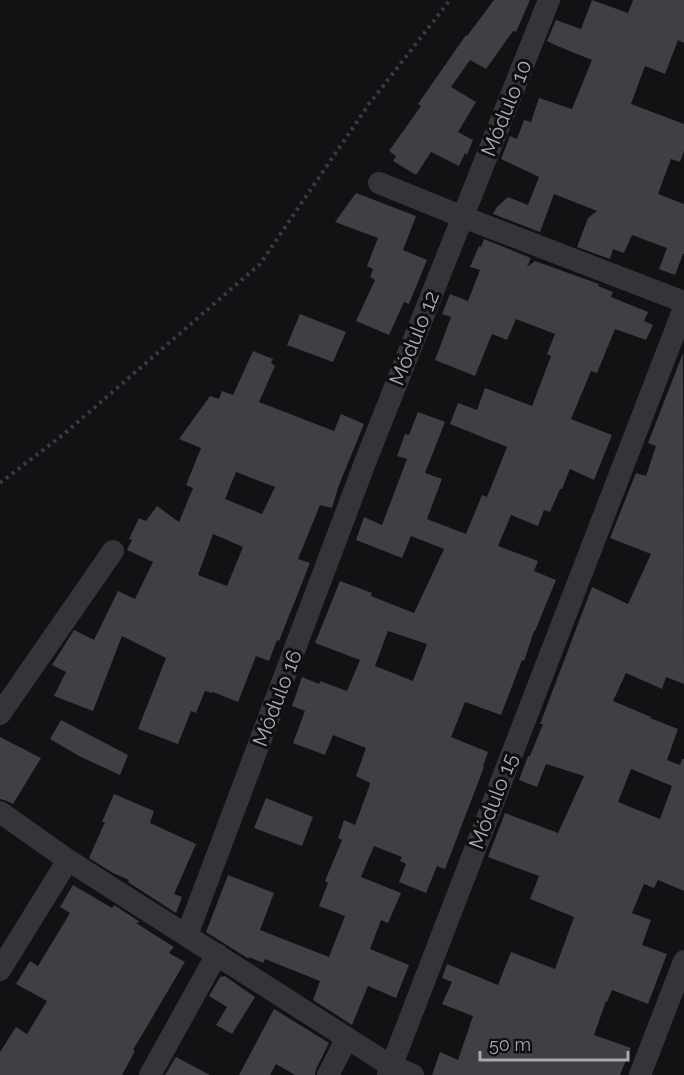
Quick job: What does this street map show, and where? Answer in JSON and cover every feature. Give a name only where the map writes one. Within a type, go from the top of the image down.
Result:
[{"type":"street","name":"Módulo 10","points":[[463,217],[549,0]]},
{"type":"street","points":[[379,183],[684,302]]},
{"type":"street","name":"Módulo 12","points":[[366,460],[463,217]]},
{"type":"street","name":"Módulo 15","points":[[389,1070],[684,308]]},
{"type":"street","name":"Módulo 16","points":[[187,935],[366,460]]},
{"type":"street","points":[[0,714],[113,551]]},
{"type":"street","points":[[0,812],[68,860],[347,1038],[389,1070],[413,1075]]},
{"type":"street","points":[[0,970],[68,860]]},
{"type":"street","points":[[150,1075],[217,954]]},
{"type":"street","points":[[640,1075],[684,962]]},
{"type":"street","points":[[328,1075],[347,1038]]},
{"type":"path","points":[[0,483],[64,434],[260,264],[369,104],[450,0]]},
{"type":"building","points":[[494,0],[530,0],[516,32],[513,31],[486,69],[470,60],[451,87],[476,102],[458,132],[473,140],[467,155],[465,153],[459,166],[431,152],[416,175],[393,161],[396,156],[389,151],[421,106],[418,104],[466,35]]},
{"type":"building","points":[[592,0],[628,13],[633,0],[684,0],[684,43],[678,40],[665,74],[645,66],[631,104],[684,124],[684,151],[680,162],[671,159],[658,194],[684,204],[684,254],[675,275],[659,269],[667,248],[632,235],[624,253],[613,249],[610,259],[577,247],[588,218],[597,211],[554,194],[540,232],[493,214],[508,197],[528,205],[539,177],[501,159],[510,136],[517,139],[524,120],[531,122],[539,98],[572,109],[592,60],[547,41],[556,20],[581,29]]},
{"type":"building","points":[[356,193],[416,216],[403,250],[427,260],[409,304],[404,302],[389,335],[356,321],[375,280],[370,277],[373,269],[367,266],[378,238],[335,222]]},
{"type":"building","points":[[484,239],[531,258],[527,267],[535,261],[599,284],[598,286],[613,292],[611,297],[648,312],[644,321],[653,325],[646,340],[615,329],[597,373],[591,371],[571,419],[612,435],[594,480],[570,469],[550,512],[544,510],[538,526],[511,515],[498,546],[538,561],[534,571],[556,580],[501,715],[465,702],[451,737],[488,752],[445,869],[437,866],[426,893],[399,882],[406,864],[400,861],[402,857],[374,846],[361,877],[401,893],[388,923],[381,920],[370,949],[409,965],[396,998],[368,986],[352,1025],[313,1000],[320,981],[265,959],[263,963],[249,957],[249,959],[206,932],[228,875],[274,893],[260,930],[329,957],[345,916],[319,906],[328,883],[325,881],[342,840],[338,838],[344,820],[355,825],[370,783],[356,776],[366,748],[333,735],[325,755],[293,743],[305,711],[292,706],[302,677],[347,691],[360,660],[315,643],[340,581],[414,613],[444,549],[411,536],[402,558],[356,540],[364,517],[382,525],[407,459],[397,456],[405,434],[409,435],[418,412],[445,422],[425,473],[442,479],[427,519],[466,534],[482,495],[487,497],[507,447],[450,424],[458,403],[477,410],[485,388],[532,406],[551,356],[547,354],[555,334],[516,319],[507,340],[492,334],[475,376],[435,360],[451,317],[442,314],[450,294],[468,301],[480,270],[470,267],[479,246],[481,247]],"holes":[[[388,631],[427,644],[413,681],[375,666]]]},
{"type":"building","points":[[300,314],[346,332],[333,362],[287,345]]},
{"type":"building","points":[[253,351],[273,359],[271,363],[275,366],[259,402],[334,431],[341,414],[364,424],[332,508],[320,505],[298,559],[310,563],[269,661],[256,656],[238,702],[205,691],[196,713],[191,711],[178,744],[138,729],[166,658],[122,636],[93,711],[54,696],[66,672],[52,665],[74,630],[94,640],[118,591],[135,599],[153,562],[127,550],[132,540],[129,539],[139,518],[146,521],[157,506],[179,522],[193,488],[186,485],[201,448],[179,439],[210,396],[219,399],[222,391],[233,395]],"holes":[[[236,472],[275,487],[262,514],[225,499]],[[213,534],[243,547],[227,586],[198,575]]]},
{"type":"building","points":[[683,353],[684,684],[666,677],[662,689],[626,673],[613,701],[678,729],[667,760],[680,765],[684,759],[684,891],[658,880],[654,888],[644,884],[632,913],[651,920],[642,945],[667,954],[648,1004],[612,990],[606,1001],[594,1035],[631,1048],[620,1075],[432,1075],[440,1052],[458,1060],[473,1016],[442,1004],[452,982],[442,978],[447,964],[498,985],[511,952],[555,969],[574,917],[530,899],[539,876],[488,857],[505,813],[558,833],[584,776],[546,764],[537,787],[519,780],[543,724],[540,724],[592,587],[628,604],[651,554],[610,538],[636,473],[646,476],[656,446],[648,443]],"holes":[[[631,769],[672,786],[660,819],[618,802]]]},
{"type":"building","points":[[61,720],[128,755],[120,775],[79,756],[50,739]]},
{"type":"building","points":[[0,737],[41,758],[13,804],[0,799]]},
{"type":"building","points":[[114,794],[154,811],[150,823],[196,844],[174,894],[182,897],[176,913],[128,882],[129,880],[89,858],[105,822],[102,822]]},
{"type":"building","points":[[266,798],[313,817],[302,846],[254,828]]},
{"type":"building","points":[[73,885],[112,908],[114,905],[140,922],[136,923],[174,947],[169,953],[185,962],[133,1050],[135,1051],[122,1075],[0,1075],[0,1052],[16,1027],[27,1034],[47,1001],[16,984],[30,961],[38,966],[70,913],[60,907]]},
{"type":"building","points":[[225,976],[255,997],[232,1034],[216,1025],[227,1007],[209,996],[220,977]]},
{"type":"building","points":[[274,1009],[329,1043],[315,1075],[295,1075],[276,1064],[270,1075],[239,1075]]},
{"type":"building","points":[[176,1057],[210,1075],[165,1075]]}]
